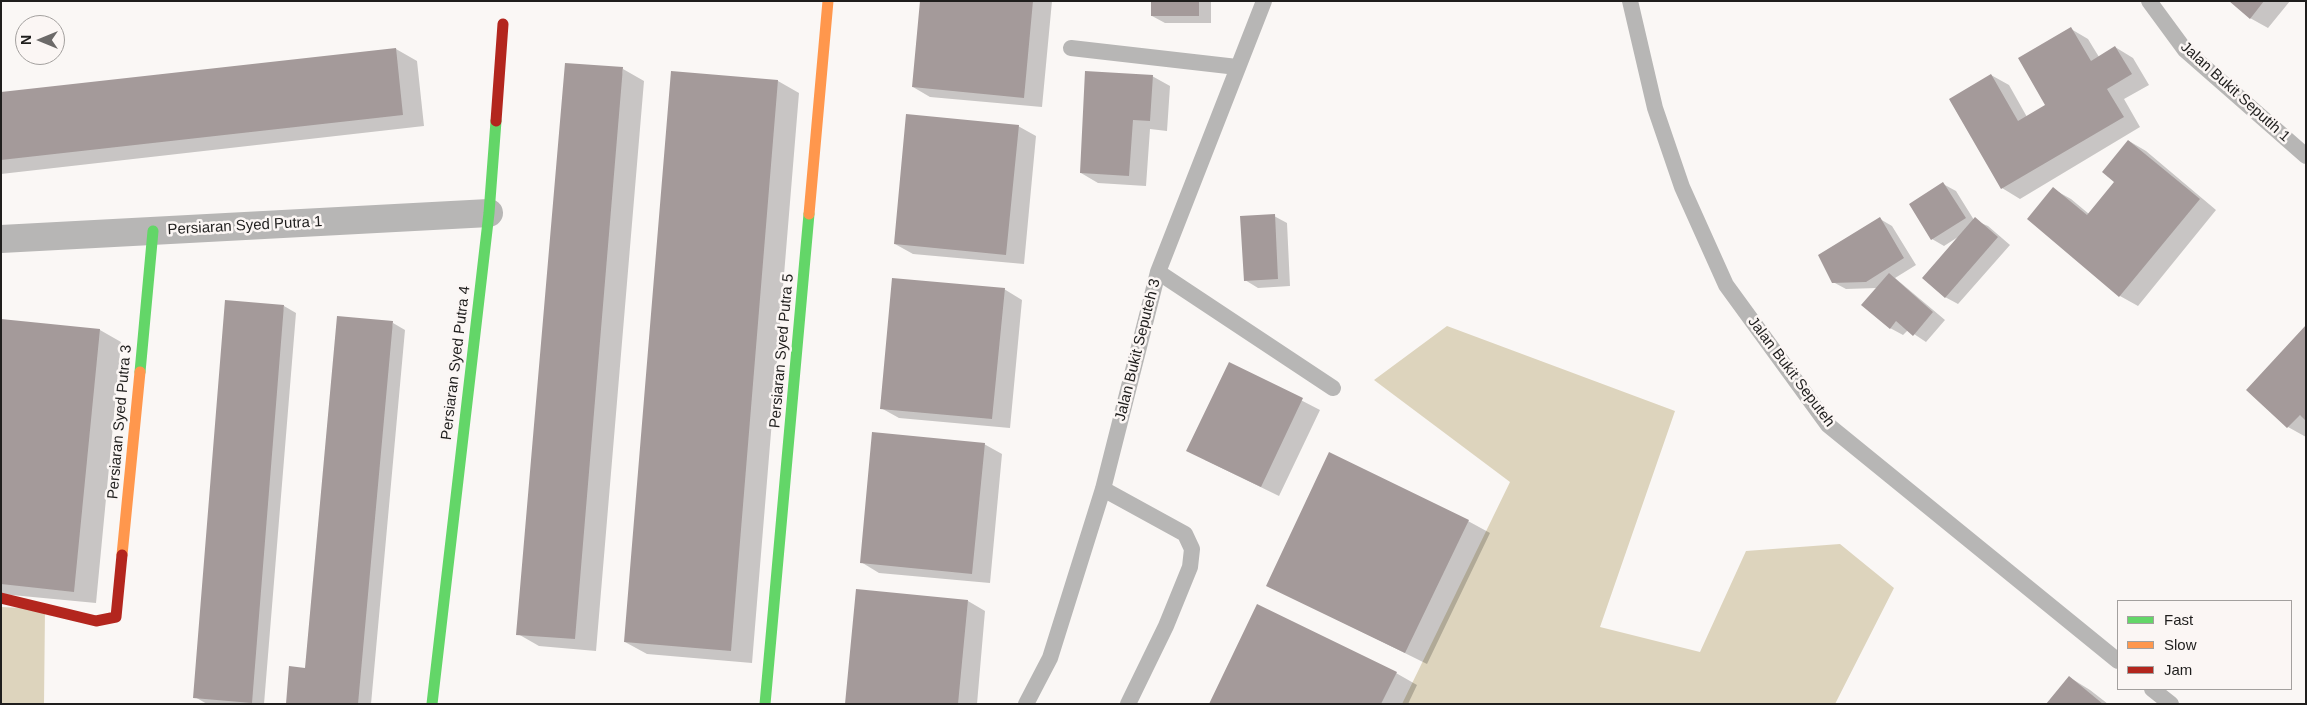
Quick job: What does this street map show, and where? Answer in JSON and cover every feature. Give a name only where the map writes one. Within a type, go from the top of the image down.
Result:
[{"type":"street","name":"Persiaran Syed Putra 5","points":[[765,704],[828,1]]},
{"type":"street","name":"Persiaran Syed Putra 4","points":[[432,704],[489,213],[503,24]]},
{"type":"street","name":"Persiaran Syed Putra 1","points":[[1,239],[489,213]]},
{"type":"street","name":"Persiaran Syed Putra 3","points":[[1,598],[96,620],[116,617],[153,231]]},
{"type":"lane","name":"Jalan Bukit Seputeh 3","points":[[1026,704],[1050,658],[1102,489],[1158,272],[1264,1]]},
{"type":"lane","name":"Jalan Bukit Seputeh","points":[[1630,1],[1655,108],[1682,187],[1726,285],[1828,425],[2117,660]]},
{"type":"lane","name":"Jalan Bukit Seputih 1","points":[[2149,1],[2185,50],[2306,156]]},
{"type":"lane","points":[[1071,48],[1238,67]]},
{"type":"lane","points":[[1158,272],[1334,388]]},
{"type":"lane","points":[[1102,489],[1185,534],[1192,549],[1190,567],[1166,626],[1128,704]]},
{"type":"lane","points":[[2153,690],[2171,704]]},
{"type":"shaded area","points":[[1447,326],[1675,411],[1600,627],[1700,652],[1746,551],[1840,544],[1894,588],[1835,704],[1402,704],[1510,482],[1374,380]]},
{"type":"shaded area","points":[[1,607],[45,609],[44,704],[1,704]]},
{"type":"building","points":[[920,1],[1033,1],[1024,98],[912,87]]},
{"type":"building","points":[[1151,1],[1199,1],[1199,16],[1151,16]]},
{"type":"building","points":[[2229,1],[2264,1],[2250,19]]},
{"type":"building","points":[[2071,27],[2091,61],[2115,46],[2132,74],[2107,89],[2124,117],[2001,189],[1949,99],[1991,74],[2018,121],[2045,105],[2018,58]]},
{"type":"building","points":[[396,48],[403,115],[1,160],[1,92]]},
{"type":"building","points":[[565,63],[623,67],[575,639],[516,635]]},
{"type":"building","points":[[671,71],[778,80],[731,651],[624,642]]},
{"type":"building","points":[[1085,71],[1153,75],[1150,121],[1133,120],[1129,176],[1080,173]]},
{"type":"building","points":[[906,114],[1019,125],[1006,255],[894,244]]},
{"type":"building","points":[[2128,140],[2200,199],[2119,297],[2027,219],[2053,187],[2087,215],[2114,182],[2102,172]]},
{"type":"building","points":[[1943,182],[1966,218],[1931,240],[1909,204]]},
{"type":"building","points":[[1275,214],[1278,279],[1244,281],[1240,216]]},
{"type":"building","points":[[1880,217],[1904,258],[1866,282],[1832,283],[1818,255]]},
{"type":"building","points":[[1975,217],[1998,237],[1945,298],[1922,278]]},
{"type":"building","points":[[1889,273],[1933,312],[1913,336],[1896,321],[1890,329],[1861,305]]},
{"type":"building","points":[[892,278],[1005,288],[992,419],[880,409]]},
{"type":"building","points":[[225,300],[284,305],[252,703],[193,698]]},
{"type":"building","points":[[337,316],[393,321],[358,704],[286,704],[289,666],[305,668]]},
{"type":"building","points":[[1,319],[100,329],[74,592],[1,584]]},
{"type":"building","points":[[2306,325],[2306,421],[2300,415],[2287,428],[2246,390]]},
{"type":"building","points":[[1229,362],[1303,398],[1261,487],[1186,451]]},
{"type":"building","points":[[872,432],[985,443],[972,574],[860,563]]},
{"type":"building","points":[[1329,452],[1469,520],[1405,653],[1266,586]]},
{"type":"building","points":[[856,589],[968,600],[958,704],[845,704]]},
{"type":"building","points":[[1257,604],[1397,672],[1381,704],[1209,704]]},
{"type":"building","points":[[2069,676],[2103,704],[2046,704]]},
{"type":"traffic: fast","points":[[432,704],[489,213],[496,121]]},
{"type":"traffic: fast","points":[[765,704],[809,214]]},
{"type":"traffic: fast","points":[[140,372],[153,231]]},
{"type":"traffic: slow","points":[[809,214],[828,1]]},
{"type":"traffic: slow","points":[[122,555],[140,372]]},
{"type":"traffic: jam","points":[[496,121],[503,24]]},
{"type":"traffic: jam","points":[[1,598],[96,621],[116,617],[122,555]]}]
